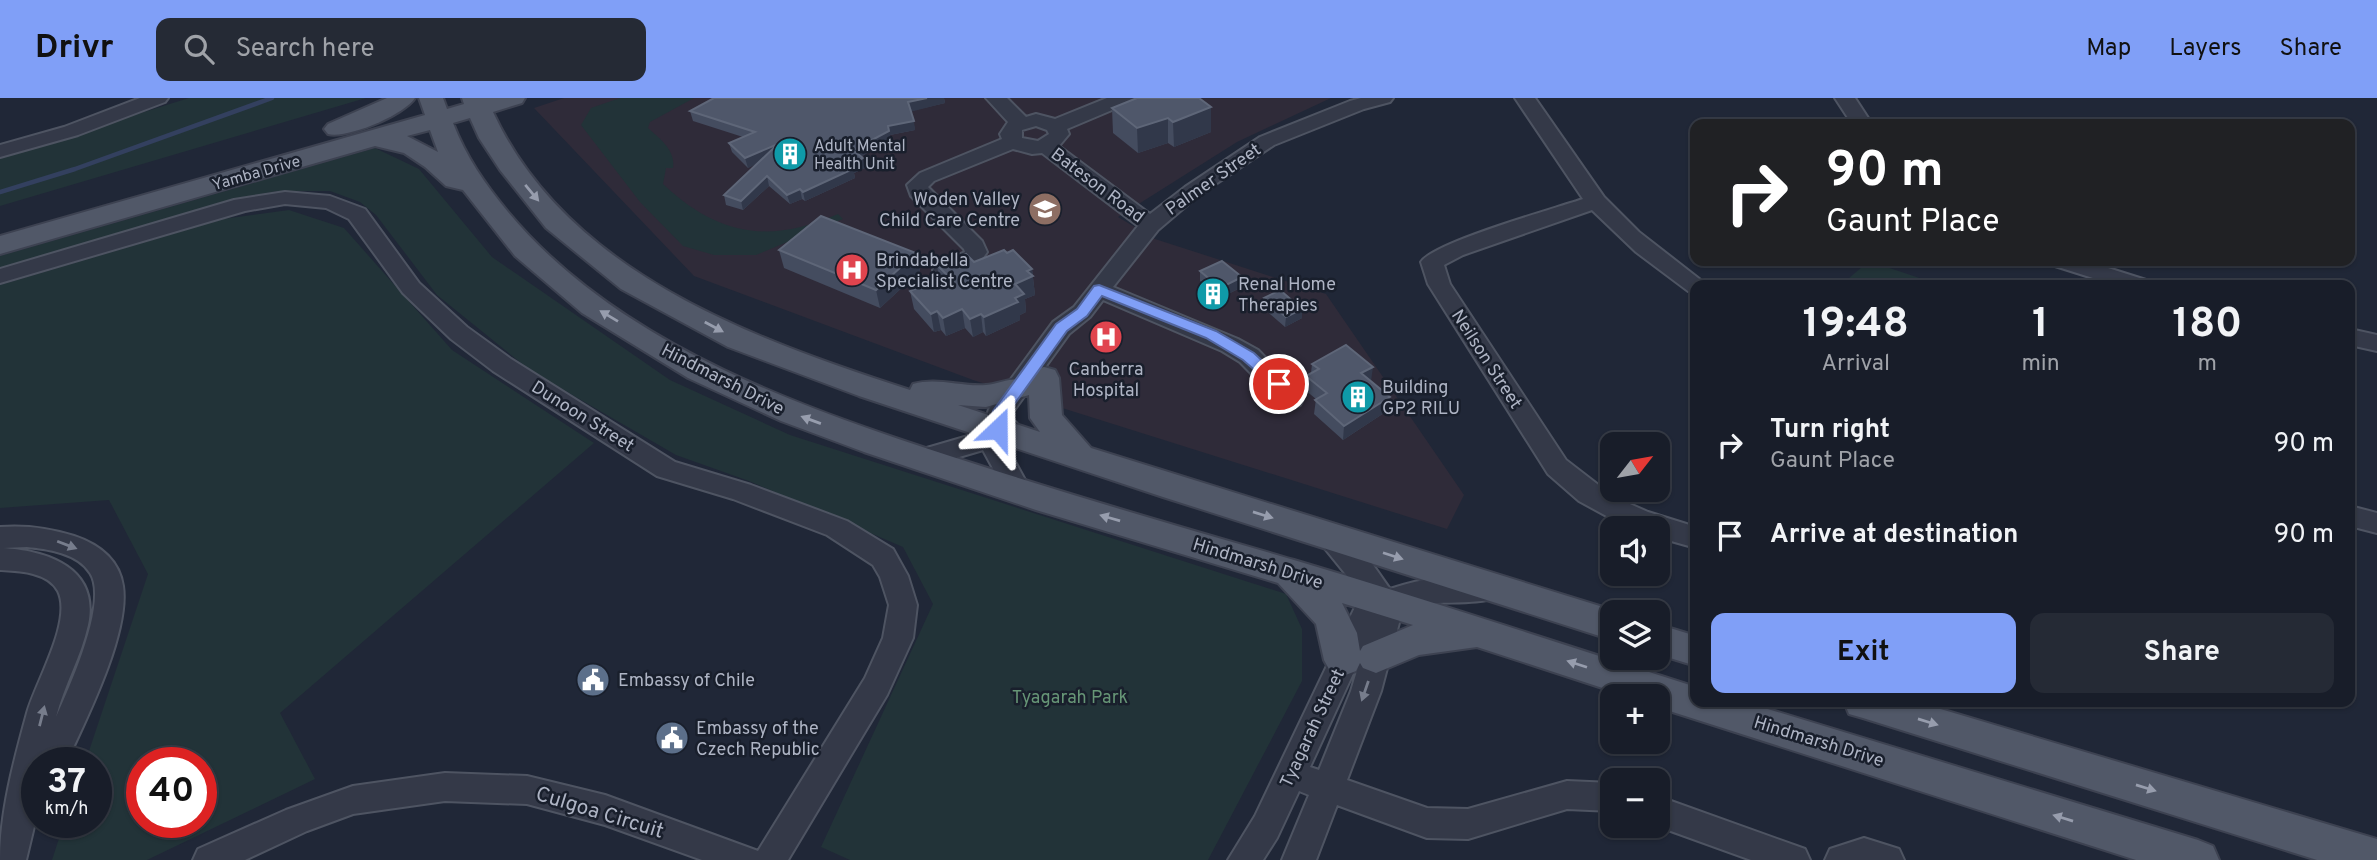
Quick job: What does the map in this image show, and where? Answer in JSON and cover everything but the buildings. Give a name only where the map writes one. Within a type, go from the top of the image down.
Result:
[{"type":"main road","points":[[316,137],[387,109],[403,98]]},
{"type":"main road","name":"Yamba Drive","points":[[0,226],[316,137],[452,104],[513,98]]},
{"type":"main road","points":[[492,138],[510,114],[532,98]]},
{"type":"main road","points":[[452,104],[492,138],[513,170],[556,222],[631,282],[739,340],[870,388],[1175,488],[1600,621]]},
{"type":"main road","name":"Yamba Drive","points":[[0,245],[375,138],[452,104]]},
{"type":"main road","name":"Hindmarsh Drive","points":[[452,104],[450,150],[475,189],[525,250],[592,306],[699,371],[792,414],[1018,491],[1383,601],[1690,699]]},
{"type":"main road","points":[[375,138],[398,141],[410,146],[427,155],[456,181],[475,189]]},
{"type":"main road","points":[[870,388],[986,396],[1030,384],[1046,418],[1078,454]]},
{"type":"main road","points":[[1283,571],[1332,614],[1341,637],[1359,658],[1415,640],[1481,633]]},
{"type":"main road","points":[[1670,643],[1690,649]]},
{"type":"main road","name":"Hindmarsh Drive","points":[[1715,707],[2198,860]]},
{"type":"main road","points":[[1879,707],[2377,859]]},
{"type":"street","points":[[0,151],[71,131],[158,98]]},
{"type":"street","points":[[996,98],[1024,147],[1046,146],[1057,139],[1059,130],[1056,126]]},
{"type":"street","points":[[944,270],[973,257],[976,252],[974,246],[918,191],[917,185],[927,177],[1036,120],[1056,126],[1124,98]]},
{"type":"street","name":"Palmer Street","points":[[1018,491],[994,447],[998,415],[1030,384],[1062,328],[1082,312],[1150,225],[1192,191],[1267,141],[1357,105],[1383,98]]},
{"type":"street","points":[[1525,98],[1575,175],[1596,202],[1627,233],[1690,281]]},
{"type":"street","points":[[1845,98],[1859,119]]},
{"type":"street","name":"Bateson Road","points":[[1046,146],[1150,225]]},
{"type":"street","name":"Dunoon Street","points":[[0,276],[242,205],[285,198],[330,202],[357,214],[411,288],[459,333],[502,365],[666,469],[742,492],[837,528],[883,557],[894,576],[903,605],[898,638],[876,685],[770,860]]},
{"type":"street","name":"Neilson Street","points":[[1596,202],[1455,250],[1432,262],[1439,284],[1557,467],[1576,487],[1608,507],[1690,536]]},
{"type":"street","points":[[2079,266],[2122,280]]},
{"type":"street","points":[[1099,290],[1211,334],[1249,356],[1292,399]]},
{"type":"street","points":[[2355,338],[2377,343]]},
{"type":"street","points":[[922,459],[977,443],[998,429]]},
{"type":"street","points":[[2355,517],[2377,523]]},
{"type":"street","points":[[1328,535],[1359,568],[1383,601],[1426,590],[1493,589]]},
{"type":"street","points":[[0,538],[18,536],[53,539],[84,551],[104,570],[109,591],[109,613],[78,704],[58,747]]},
{"type":"street","points":[[0,559],[33,562],[55,572],[70,587],[75,604],[73,626],[42,712],[13,846]]},
{"type":"street","name":"Tyagarah Street","points":[[1245,860],[1266,827],[1291,774],[1359,658],[1386,619],[1383,601]]},
{"type":"street","name":"Tyagarah Street","points":[[1300,860],[1326,786],[1366,691],[1359,658]]},
{"type":"street","points":[[1291,774],[1427,823],[1468,824],[1567,794],[1600,796]]},
{"type":"street","name":"Culgoa Circuit","points":[[210,860],[297,820],[353,800],[445,788],[527,790],[605,810],[746,860]]},
{"type":"street","points":[[1670,816],[1793,860]]},
{"type":"street","points":[[13,846],[21,828]]},
{"type":"street","points":[[1842,860],[1864,853],[1887,860]]},
{"type":"shaded area","name":"Canberra Hospital","points":[[564,98],[1331,98],[1237,142],[1118,217],[1155,239],[1326,294],[1464,495],[1447,529],[973,380],[694,276],[534,108]]},
{"type":"green space","points":[[189,98],[366,98],[0,206],[0,157]]},
{"type":"green space","points":[[620,98],[694,98],[650,122],[648,128],[666,145],[672,156],[673,168],[666,168],[663,184],[704,215],[746,230],[767,231],[790,229],[838,214],[843,219],[756,255],[714,255],[683,246],[640,202],[581,125],[591,108]]},
{"type":"green space","name":"Tyagarah Park","points":[[375,148],[419,169],[492,257],[670,380],[790,435],[1286,594],[1302,629],[1302,681],[1208,860],[850,860],[821,847],[933,604],[903,547],[749,481],[676,455],[531,371],[437,295],[376,215],[360,202],[330,191],[278,191],[232,199],[0,268],[0,256]]},
{"type":"green space","points":[[289,210],[344,228],[452,350],[594,443],[280,713],[315,779],[217,826],[217,747],[126,747],[126,838],[193,838],[147,860],[52,860],[59,838],[112,838],[112,747],[90,747],[148,574],[109,500],[0,508],[0,285],[223,219]]},
{"type":"green space","points":[[1863,266],[1884,266],[1925,280],[1847,280]]},
{"type":"waterway","points":[[0,192],[75,169],[272,98]]},
{"type":"place","name":"Adult Mental Health Unit","points":[[790,154]]},
{"type":"place","name":"Woden Valley Child Care Centre","points":[[1045,209]]},
{"type":"place","name":"Brindabella Specialist Centre","points":[[852,270]]},
{"type":"place","name":"Renal Home Therapies","points":[[1213,294]]},
{"type":"place","name":"Canberra Hospital","points":[[1106,337]]},
{"type":"place","name":"Building GP2 RILU","points":[[1358,397]]},
{"type":"place","name":"Embassy of Chile","points":[[593,680]]},
{"type":"place","name":"Embassy of the Czech Republic","points":[[672,738]]},
{"type":"route","points":[[998,429],[998,415],[1062,328],[1082,312],[1099,290],[1211,334],[1249,356],[1279,384]]}]
